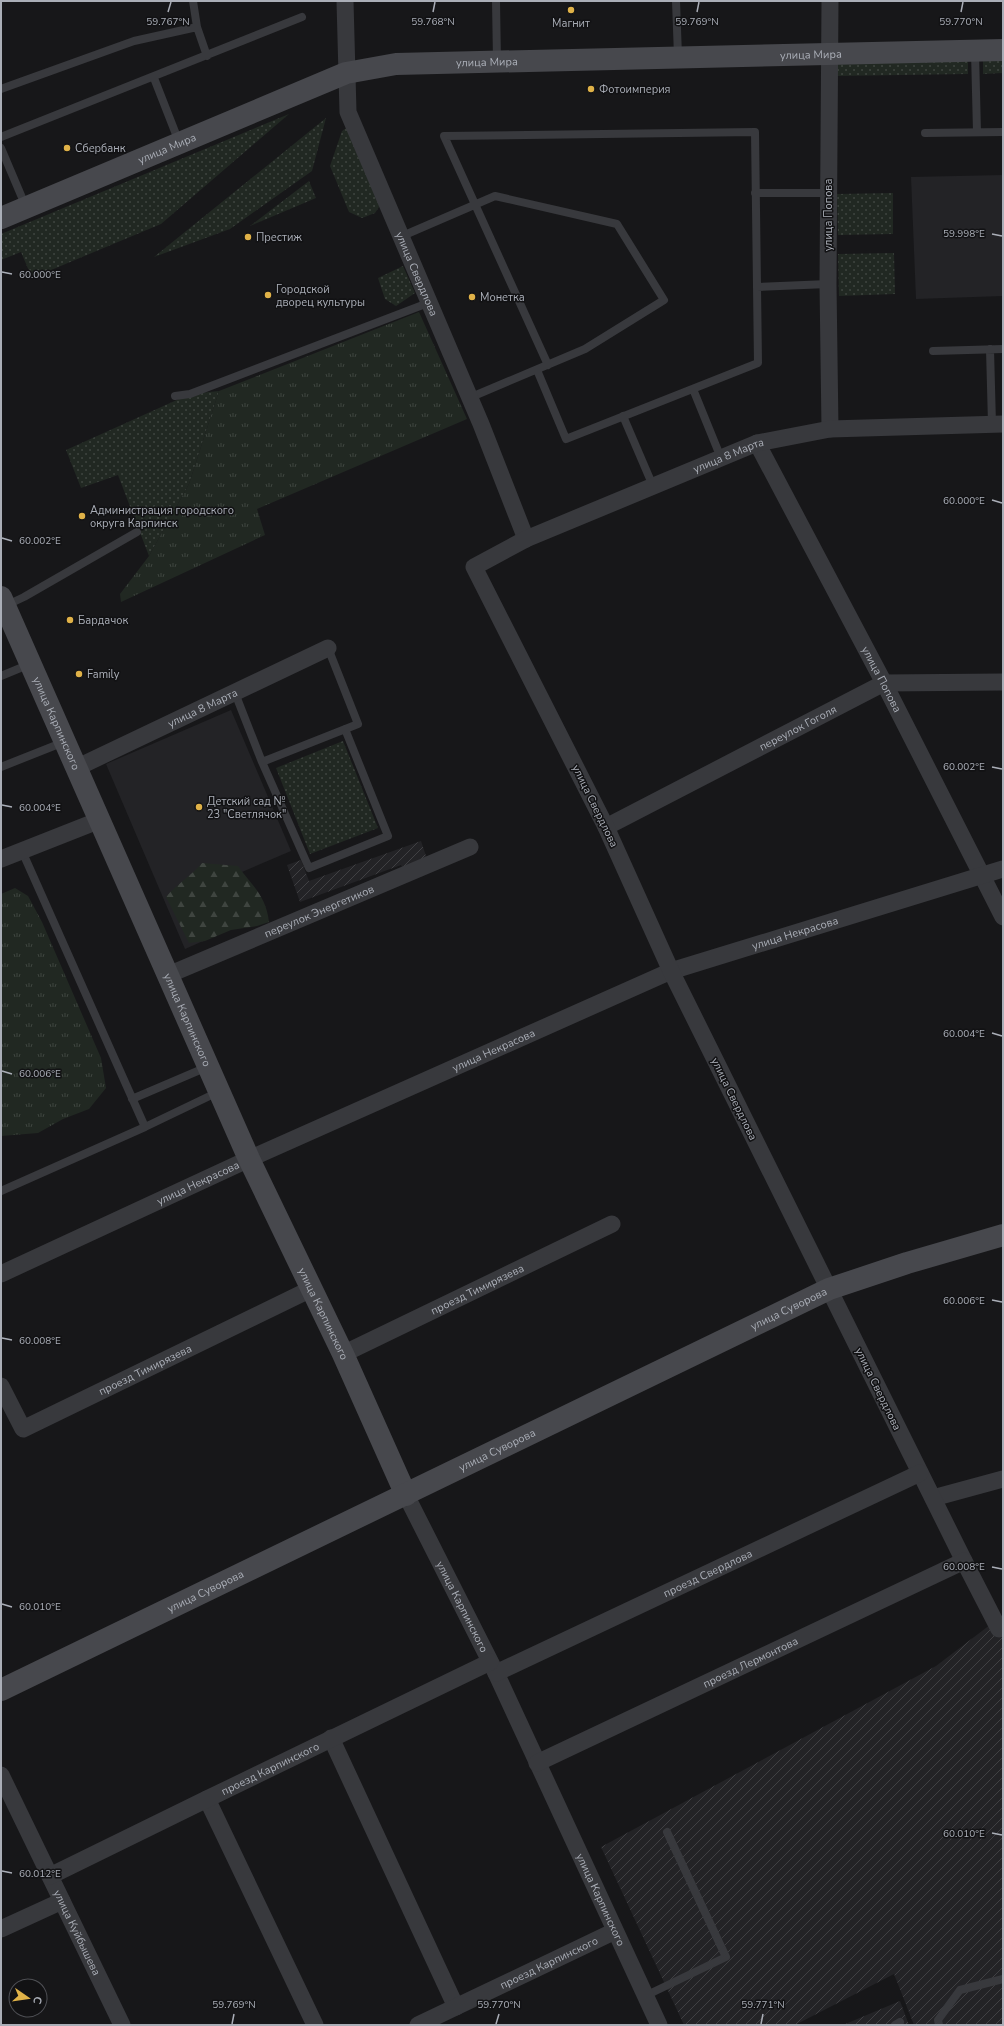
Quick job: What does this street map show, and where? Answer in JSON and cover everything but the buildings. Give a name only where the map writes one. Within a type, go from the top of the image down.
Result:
[{"type":"street","name":"улица Свердлова","points":[[345,1],[348,112],[469,398],[526,539]]},
{"type":"street","name":"улица Попова","points":[[830,1],[830,54],[828,77],[830,429]]},
{"type":"street","name":"улица Мира","points":[[1,218],[346,73],[396,64],[1003,50]]},
{"type":"street","name":"улица 8 Марта","points":[[474,567],[526,539],[757,443],[830,429],[998,424]]},
{"type":"street","name":"улица Попова","points":[[757,443],[884,683],[1003,917]]},
{"type":"street","name":"улица Свердлова","points":[[474,567],[606,827],[671,971],[999,1629]]},
{"type":"street","name":"улица Карпинского","points":[[3,602],[249,1159],[343,1354],[406,1495],[493,1668],[659,2025]]},
{"type":"street","name":"улица 8 Марта","points":[[76,768],[328,648]]},
{"type":"street","name":"переулок Гоголя","points":[[606,827],[884,683],[1003,682]]},
{"type":"street","points":[[1,859],[100,820]]},
{"type":"street","name":"переулок Энергетиков","points":[[168,975],[470,847]]},
{"type":"street","name":"улица Некрасова","points":[[1,1274],[249,1159],[671,971],[1003,869]]},
{"type":"street","name":"проезд Тимирязева","points":[[343,1354],[612,1224]]},
{"type":"street","name":"улица Суворова","points":[[1,1690],[829,1289],[907,1262],[1003,1235]]},
{"type":"street","name":"проезд Тимирязева","points":[[1,1386],[22,1429],[311,1289]]},
{"type":"street","name":"проезд Свердлова","points":[[493,1668],[920,1473]]},
{"type":"street","points":[[933,1498],[1003,1479]]},
{"type":"street","name":"проезд Лермонтова","points":[[537,1763],[964,1561]]},
{"type":"street","name":"проезд Карпинского","points":[[50,1876],[332,1738],[493,1668]]},
{"type":"street","points":[[332,1738],[456,2007]]},
{"type":"street","name":"улица Куйбышева","points":[[1,1775],[122,2025]]},
{"type":"street","points":[[207,1799],[315,2025]]},
{"type":"street","points":[[1,1929],[62,1902]]},
{"type":"street","name":"проезд Карпинского","points":[[418,2025],[615,1931]]},
{"type":"lane","points":[[193,1],[197,27],[207,56]]},
{"type":"lane","points":[[496,1],[497,62]]},
{"type":"lane","points":[[676,1],[678,57]]},
{"type":"lane","points":[[1,137],[154,78],[302,18]]},
{"type":"lane","points":[[1,89],[134,41],[197,27]]},
{"type":"lane","points":[[975,51],[977,132]]},
{"type":"lane","points":[[154,78],[179,143]]},
{"type":"lane","points":[[537,370],[566,439],[758,363],[754,132],[444,136],[548,365]]},
{"type":"lane","points":[[925,133],[1003,132]]},
{"type":"lane","points":[[1,148],[26,207]]},
{"type":"lane","points":[[755,193],[829,193]]},
{"type":"lane","points":[[400,237],[495,196],[617,224],[664,300],[585,350],[469,398]]},
{"type":"lane","points":[[757,287],[828,284]]},
{"type":"lane","points":[[175,396],[190,394],[428,303]]},
{"type":"lane","points":[[933,351],[1003,349]]},
{"type":"lane","points":[[990,350],[998,424]]},
{"type":"lane","points":[[693,389],[721,458]]},
{"type":"lane","points":[[623,416],[653,486]]},
{"type":"lane","points":[[3,602],[24,597],[137,532]]},
{"type":"lane","points":[[262,762],[358,724],[328,648]]},
{"type":"lane","points":[[1,676],[30,664]]},
{"type":"lane","points":[[235,692],[262,762],[309,868],[388,836],[345,729]]},
{"type":"lane","points":[[1,767],[65,742]]},
{"type":"lane","points":[[22,850],[145,1127]]},
{"type":"lane","points":[[132,1099],[208,1066]]},
{"type":"lane","points":[[1,1191],[145,1127],[219,1092]]},
{"type":"lane","points":[[646,1996],[726,1956],[667,1832]]},
{"type":"lane","points":[[939,2025],[938,2020],[960,1990],[1003,1978]]},
{"type":"shaded area","points":[[1003,175],[1003,296],[916,299],[911,177]]},
{"type":"shaded area","name":"Детский сад № 23 \"Светлячок\"","points":[[231,710],[291,851],[242,872],[260,916],[185,949],[106,764]]},
{"type":"shaded area","points":[[421,841],[428,862],[404,871],[401,865],[300,902],[287,865],[301,860],[309,881]]},
{"type":"shaded area","points":[[1003,1615],[1003,2025],[914,2025],[894,1974],[795,2025],[684,2025],[601,1847],[936,1666]]},
{"type":"shaded area","points":[[900,2001],[909,2025],[843,2025]]},
{"type":"green space","points":[[1003,60],[1003,73],[983,74],[983,61]]},
{"type":"green space","points":[[968,61],[968,74],[836,76],[835,63]]},
{"type":"green space","points":[[289,114],[161,224],[32,278],[21,252],[1,260],[1,234]]},
{"type":"green space","points":[[326,118],[312,171],[230,229],[154,257]]},
{"type":"green space","points":[[349,126],[381,204],[375,213],[362,218],[349,212],[330,166],[342,131]]},
{"type":"green space","points":[[309,181],[316,198],[250,226]]},
{"type":"green space","points":[[893,193],[893,234],[838,235],[837,194]]},
{"type":"green space","points":[[894,253],[895,294],[839,296],[838,254]]},
{"type":"green space","points":[[403,266],[415,293],[396,306],[385,299],[378,278]]},
{"type":"green space","points":[[419,312],[467,419],[257,509],[265,535],[121,602],[120,594],[149,556],[189,484],[219,391]]},
{"type":"green space","points":[[219,391],[189,484],[149,556],[118,475],[81,488],[66,450],[190,394]]},
{"type":"green space","points":[[343,741],[378,828],[310,854],[276,768]]},
{"type":"green space","points":[[202,863],[238,866],[262,898],[269,922],[257,926],[231,930],[205,941],[189,943],[166,897]]},
{"type":"green space","points":[[15,888],[28,896],[42,922],[101,1058],[106,1088],[89,1109],[63,1119],[38,1133],[1,1136],[1,894]]},
{"type":"place","name":"Магнит","points":[[571,10]]},
{"type":"place","name":"Фотоимперия","points":[[591,89]]},
{"type":"place","name":"Сбербанк","points":[[67,148]]},
{"type":"place","name":"Престиж","points":[[248,237]]},
{"type":"place","name":"Городской дворец культуры","points":[[268,295]]},
{"type":"place","name":"Монетка","points":[[472,297]]},
{"type":"place","name":"Администрация городского округа Карпинск","points":[[82,516]]},
{"type":"place","name":"Бардачок","points":[[70,620]]},
{"type":"place","name":"Family","points":[[79,674]]},
{"type":"place","name":"Детский сад № 23 \"Светлячок\"","points":[[199,807]]}]
